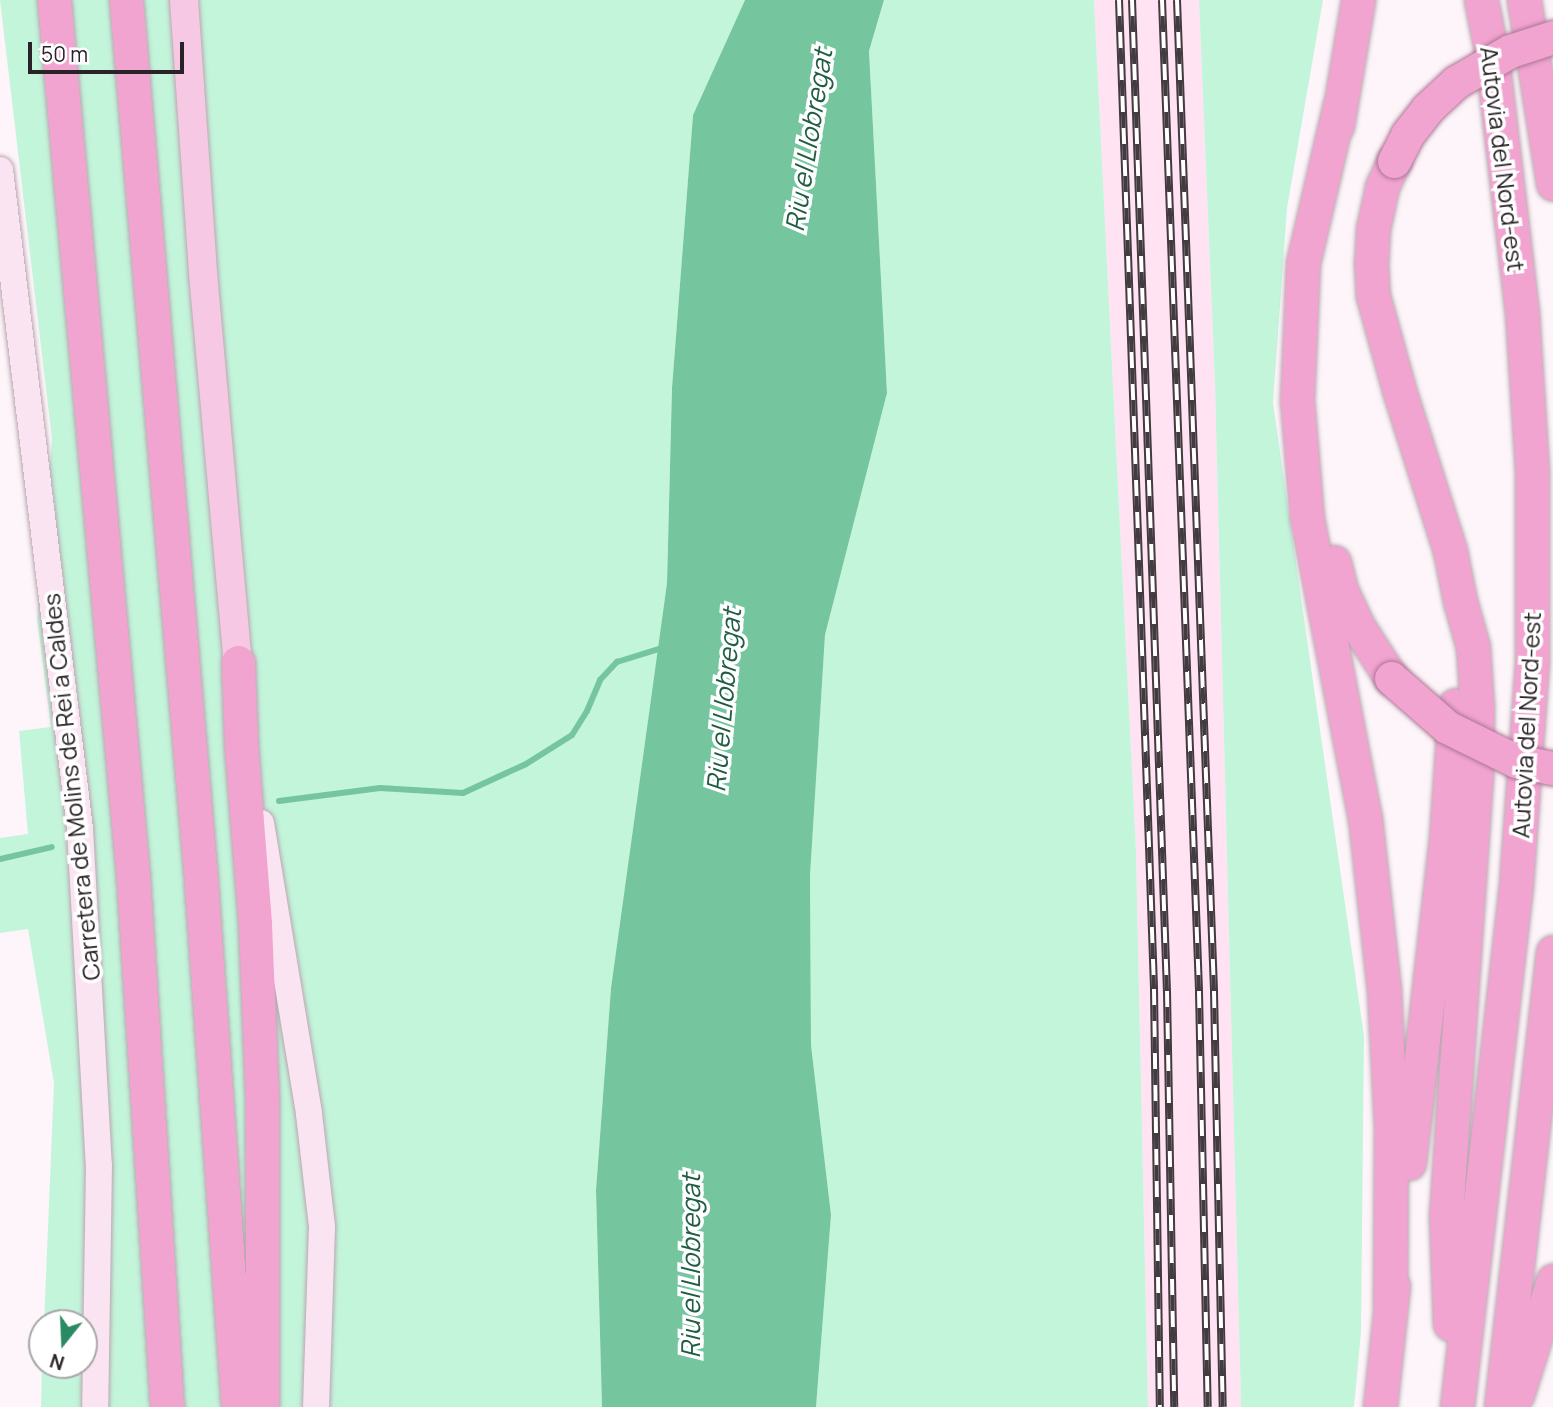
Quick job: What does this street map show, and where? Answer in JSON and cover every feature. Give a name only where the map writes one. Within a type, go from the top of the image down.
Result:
[{"type":"highway","points":[[54,0],[133,877],[167,1407]]},
{"type":"highway","points":[[126,0],[200,868],[238,1407]]},
{"type":"highway","points":[[1358,0],[1340,104],[1314,320],[1316,451],[1328,541],[1341,590],[1357,625],[1391,678],[1447,727],[1516,761],[1553,768]]},
{"type":"highway","name":"Autovia del Nord-est","points":[[1457,1407],[1516,886],[1532,662],[1532,471],[1522,313],[1494,76],[1481,0]]},
{"type":"highway","name":"Autovia del Nord-est","points":[[1524,0],[1553,184]]},
{"type":"highway","points":[[1457,1407],[1446,1217],[1476,776],[1477,708],[1473,647],[1450,551],[1399,390],[1373,296],[1373,229],[1382,187],[1407,135],[1427,109],[1456,82],[1510,51],[1553,37]]},
{"type":"highway","points":[[1340,104],[1303,264],[1297,400],[1307,518],[1363,806],[1381,952],[1390,1078],[1390,1308]]},
{"type":"highway","points":[[1380,1407],[1446,838],[1460,601]]},
{"type":"highway","points":[[238,662],[241,745],[255,924],[262,1099],[262,1407]]},
{"type":"highway","points":[[1501,1407],[1553,952]]},
{"type":"highway","points":[[1513,1407],[1553,1281]]},
{"type":"main road","points":[[184,0],[204,274],[238,662],[318,1188],[322,1259],[316,1407]]},
{"type":"main road","name":"Carretera de Molins de Rei a Caldes","points":[[0,170],[81,843],[99,1166],[95,1407]]},
{"type":"shaded area","points":[[0,0],[745,0],[693,115],[672,388],[667,583],[611,988],[596,1190],[602,1407],[41,1407],[42,1379],[98,1379],[98,1309],[45,1309],[54,1083],[28,929],[0,933],[0,838],[28,834],[19,731],[51,727],[37,619],[52,439]]},
{"type":"shaded area","points":[[884,0],[1094,0],[1136,851],[1148,1407],[816,1407],[831,1215],[811,1045],[810,876],[825,635],[887,393],[869,51]]},
{"type":"shaded area","points":[[1094,0],[1199,0],[1215,385],[1241,1407],[1148,1407],[1136,851]]},
{"type":"shaded area","points":[[1199,0],[1323,0],[1287,208],[1273,403],[1364,1036],[1361,1332],[1354,1407],[1241,1407],[1215,385]]},
{"type":"water","name":"Riu el Llobregat","points":[[745,0],[884,0],[869,51],[887,393],[825,635],[810,876],[811,1045],[831,1215],[816,1407],[602,1407],[596,1190],[611,988],[667,583],[672,388],[693,115]]},
{"type":"waterway","points":[[279,801],[380,788],[463,793],[526,764],[572,735],[587,711],[600,680],[617,662],[665,647]]},
{"type":"waterway","points":[[0,859],[52,847]]},
{"type":"railway","points":[[1119,0],[1154,989],[1160,1407]]},
{"type":"railway","points":[[1132,0],[1167,991],[1174,1407]]},
{"type":"railway","points":[[1162,0],[1199,992],[1208,1407]]},
{"type":"railway","points":[[1177,0],[1214,992],[1223,1407]]}]
